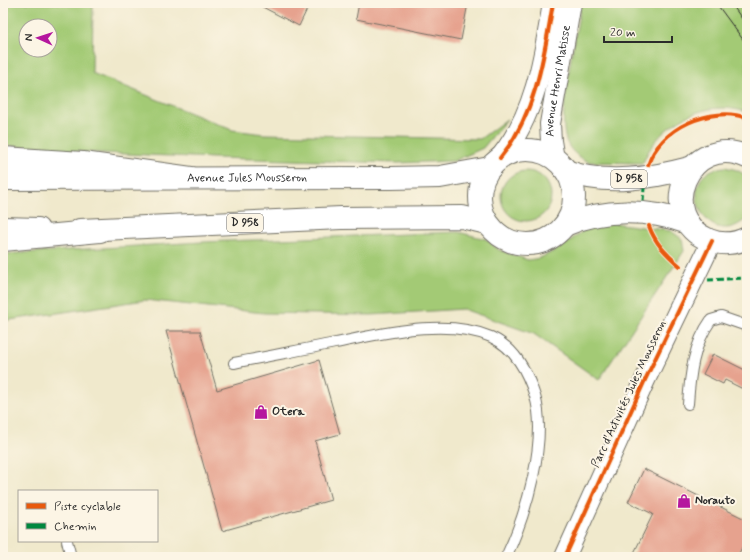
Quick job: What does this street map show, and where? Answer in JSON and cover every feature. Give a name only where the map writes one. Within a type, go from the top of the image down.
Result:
[{"type":"main road","points":[[524,150],[543,153],[560,165],[571,182],[574,201],[571,214],[565,225],[549,239],[536,244],[522,244],[502,238],[487,223],[480,205],[480,192],[483,179],[495,163],[511,153],[524,150]]},
{"type":"main road","points":[[747,156],[734,152],[721,152],[708,155],[692,167],[683,182],[681,194],[681,206],[688,223],[696,232],[712,241],[729,243],[747,238]]},
{"type":"main road","points":[[3,158],[75,162],[190,178]]},
{"type":"main road","name":"Avenue Jules Mousseron","points":[[3,179],[440,177],[495,163]]},
{"type":"main road","name":"D 958","points":[[560,165],[587,177],[631,179],[660,175],[692,167]]},
{"type":"main road","points":[[565,225],[594,215],[625,213],[658,214],[688,223]]},
{"type":"main road","name":"D 958","points":[[3,228],[100,231],[341,218],[462,217],[487,223]]},
{"type":"main road","points":[[3,240],[100,231]]},
{"type":"street","name":"Avenue Henri Matisse","points":[[495,163],[514,138],[535,90],[542,69],[553,3]]},
{"type":"street","name":"Avenue Henri Matisse","points":[[560,165],[551,141],[550,124],[571,3]]},
{"type":"street","name":"Parc d'Activités Jules Mousseron","points":[[565,557],[645,380],[712,241]]},
{"type":"lane","points":[[688,404],[690,376],[694,355],[711,320],[722,317],[747,326]]},
{"type":"lane","points":[[234,363],[384,333],[423,328],[477,332],[500,342],[519,360],[531,385],[536,400],[539,431],[537,459],[526,501],[506,557]]},
{"type":"lane","points":[[67,542],[71,557]]},
{"type":"green space","points":[[3,3],[93,3],[92,73],[232,130],[264,134],[480,139],[507,119],[483,148],[454,161],[398,163],[214,158],[59,151],[3,145]]},
{"type":"green space","points":[[581,3],[738,3],[747,17],[747,112],[722,108],[697,112],[685,117],[664,132],[655,141],[643,163],[589,162],[582,158],[567,144],[564,128],[566,93]]},
{"type":"green space","points":[[725,167],[737,170],[747,176],[747,218],[732,227],[718,227],[707,220],[700,209],[697,195],[699,182],[708,172]]},
{"type":"green space","points":[[526,171],[535,173],[546,182],[551,196],[549,205],[540,216],[526,221],[517,219],[506,210],[501,196],[503,187],[512,176]]},
{"type":"green space","points":[[613,223],[671,231],[682,239],[684,251],[599,380],[534,334],[463,309],[371,315],[264,313],[145,300],[3,321],[3,254],[202,242],[458,232],[486,239],[499,250],[528,260],[540,258],[562,247],[588,227]]},
{"type":"building","points":[[255,3],[310,3],[299,26]]},
{"type":"building","points":[[359,3],[468,3],[461,40],[356,19]]},
{"type":"building","name":"Otera","points":[[166,331],[200,331],[217,390],[319,360],[340,434],[315,441],[331,500],[222,531]]},
{"type":"building","points":[[713,354],[747,371],[747,391],[725,380],[723,384],[703,374]]},
{"type":"building","name":"Norauto","points":[[644,469],[747,520],[747,538],[737,557],[632,557],[653,514],[628,502]]},
{"type":"tram line","points":[[716,3],[747,45]]},
{"type":"tram line","points":[[731,3],[747,26]]},
{"type":"marked path","points":[[643,201],[644,188]]},
{"type":"marked path","points":[[708,280],[747,278]]},
{"type":"cycle path","points":[[500,158],[522,123],[537,84],[553,3]]},
{"type":"cycle path","points":[[648,165],[654,152],[663,140],[675,130],[688,123],[703,117],[718,115],[733,115],[747,118]]},
{"type":"cycle path","points":[[649,226],[654,238],[670,257],[680,266]]},
{"type":"cycle path","points":[[565,557],[645,380],[712,241]]},
{"type":"place","name":"Otera","points":[[261,412]]},
{"type":"place","name":"Norauto","points":[[684,501]]}]
